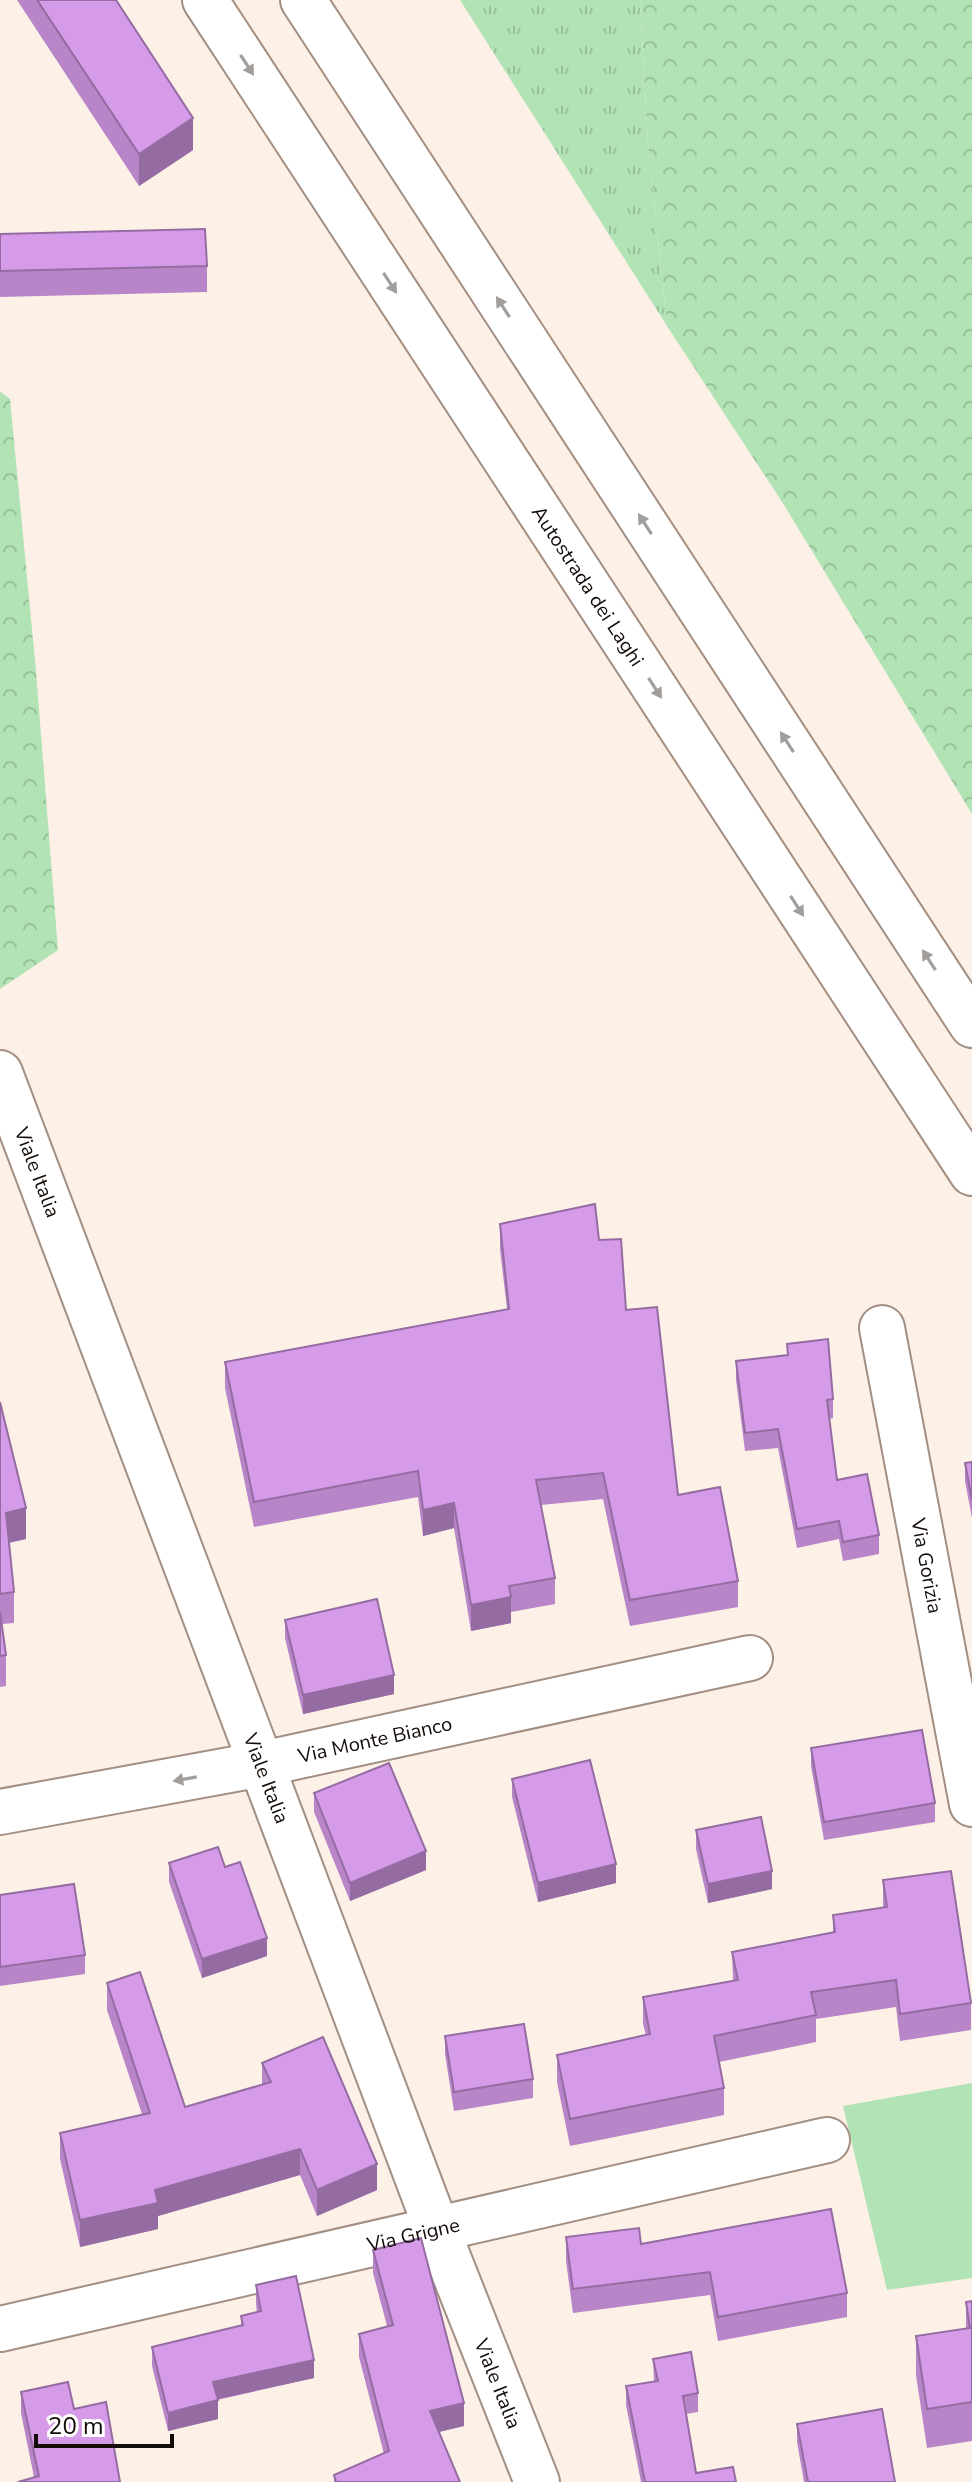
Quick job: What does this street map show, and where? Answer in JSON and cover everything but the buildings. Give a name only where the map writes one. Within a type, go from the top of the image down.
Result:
[{"type":"main road","name":"Autostrada dei Laghi","points":[[205,0],[972,1173]]},
{"type":"main road","points":[[303,0],[972,1025]]},
{"type":"main road","name":"Viale Italia","points":[[0,1073],[436,2227],[537,2482]]},
{"type":"main road","name":"Via Gorizia","points":[[882,1328],[972,1804]]},
{"type":"main road","name":"Via Monte Bianco","points":[[0,1812],[262,1764],[750,1658]]},
{"type":"main road","name":"Via Grigne","points":[[0,2329],[827,2140]]},
{"type":"green space","points":[[460,0],[640,0],[648,143],[667,326]]},
{"type":"green space","points":[[640,0],[972,0],[972,814],[784,505],[667,326],[648,143]]},
{"type":"green space","points":[[0,391],[10,399],[58,950],[0,989]]},
{"type":"green space","points":[[972,2083],[972,2278],[887,2290],[843,2106]]}]
